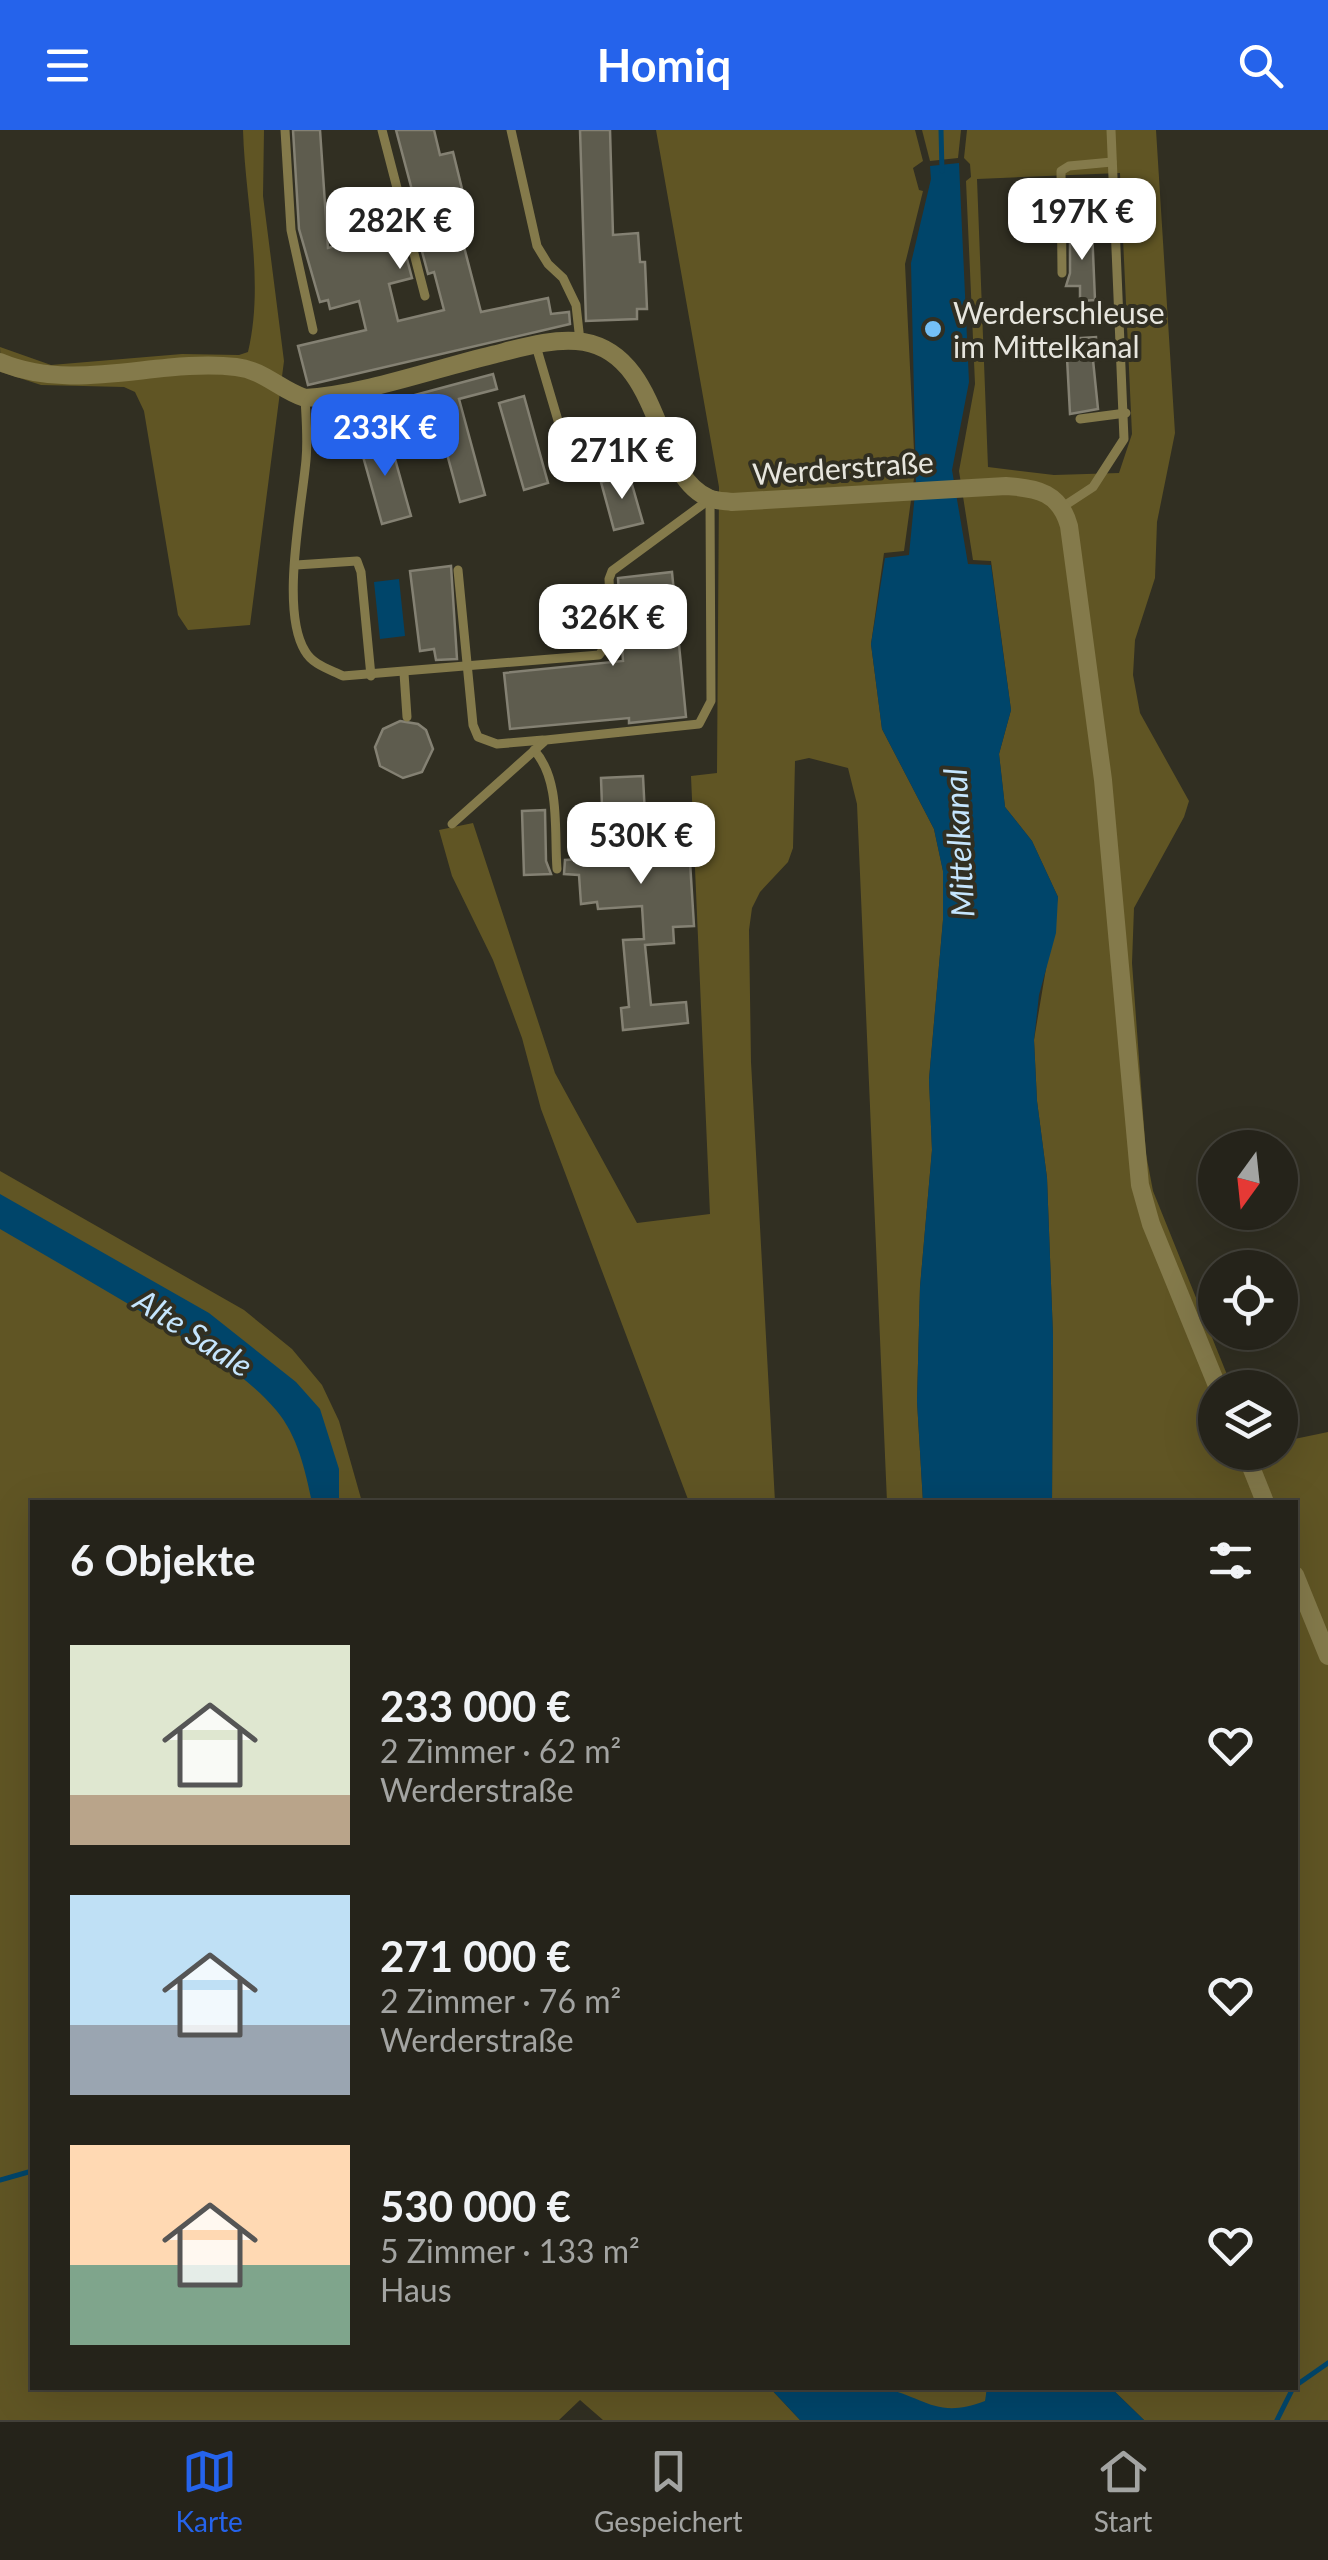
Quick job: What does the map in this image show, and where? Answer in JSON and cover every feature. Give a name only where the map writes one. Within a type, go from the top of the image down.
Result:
[{"type":"street","points":[[0,362],[48,376],[240,367],[271,377],[305,398],[536,346],[580,342]]},
{"type":"street","name":"Werderstraße","points":[[580,342],[616,355],[634,373],[690,483],[710,498],[732,502],[967,486],[1029,487],[1049,494],[1064,506]]},
{"type":"street","points":[[1064,506],[1103,780],[1140,1184],[1151,1224],[1211,1370]]},
{"type":"street","points":[[1252,1470],[1264,1500]]},
{"type":"street","points":[[1298,1582],[1328,1656]]},
{"type":"lane","points":[[285,130],[291,230],[313,330]]},
{"type":"lane","points":[[382,130],[426,296]]},
{"type":"lane","points":[[511,130],[537,246],[563,278],[576,305],[580,342]]},
{"type":"lane","points":[[1064,506],[1093,487],[1124,438],[1126,414],[1111,130]]},
{"type":"lane","points":[[1062,273],[1060,170],[1112,162]]},
{"type":"lane","points":[[536,346],[567,451],[661,430]]},
{"type":"lane","points":[[305,398],[306,460],[296,523],[295,612],[304,651],[316,664],[343,676],[404,674],[599,654],[612,638],[612,571],[710,498]]},
{"type":"lane","points":[[1080,420],[1126,414]]},
{"type":"lane","points":[[458,570],[473,725],[478,737],[497,744],[699,724],[708,712],[713,618],[710,498]]},
{"type":"lane","points":[[296,565],[357,561],[362,572],[371,676]]},
{"type":"lane","points":[[404,674],[408,717]]},
{"type":"lane","points":[[452,824],[546,740]]},
{"type":"lane","points":[[534,750],[551,779],[557,869]]},
{"type":"shaded area","points":[[243,130],[264,130],[263,196],[284,361],[250,625],[188,630],[178,615],[144,411],[135,392],[124,387],[41,385],[1,372],[0,347],[51,365],[248,352],[255,297]]},
{"type":"shaded area","points":[[656,130],[915,130],[923,161],[913,168],[919,190],[923,191],[905,264],[915,471],[904,551],[884,553],[871,644],[882,729],[934,829],[943,871],[943,920],[929,1079],[932,1150],[920,1287],[917,1401],[923,1500],[887,1500],[857,804],[848,768],[809,758],[795,761],[793,848],[788,862],[760,892],[752,908],[749,930],[751,1062],[775,1500],[688,1500],[541,1109],[522,1038],[493,960],[452,876],[439,830],[473,823],[555,1073],[637,1223],[710,1214],[691,776],[717,773],[719,487]]},
{"type":"shaded area","points":[[922,130],[961,130],[958,158],[930,161]]},
{"type":"shaded area","points":[[967,130],[1156,130],[1175,433],[1157,522],[1155,578],[1135,640],[1133,675],[1140,713],[1189,801],[1134,908],[1132,963],[1146,1154],[1153,1191],[1198,1303],[1198,1350],[1217,1350],[1225,1370],[1198,1370],[1198,1470],[1298,1470],[1298,1438],[1328,1432],[1328,2420],[1144,2420],[1113,2390],[1298,2390],[1298,1500],[1052,1500],[1053,1336],[1047,1178],[1034,1040],[1058,897],[1032,841],[1005,807],[999,754],[1011,710],[991,561],[973,560],[959,471],[975,384],[966,181],[971,177],[970,164],[964,158]],"holes":[[[1120,173],[1132,434],[1119,473],[1054,475],[988,467],[977,179]]]},
{"type":"shaded area","points":[[0,1171],[244,1310],[292,1349],[322,1385],[339,1421],[361,1500],[30,1500],[30,2390],[772,2390],[800,2420],[603,2420],[580,2400],[559,2420],[0,2420]]},
{"type":"shaded area","points":[[887,2390],[987,2390],[986,2401],[964,2413],[927,2408]]},
{"type":"water","name":"Mittelkanal","points":[[959,163],[969,382],[952,470],[968,564],[991,565],[1011,710],[999,754],[1005,807],[1032,841],[1058,897],[1056,933],[1039,995],[1034,1040],[1047,1178],[1053,1336],[1052,1500],[923,1500],[917,1401],[920,1287],[932,1150],[929,1080],[943,920],[943,871],[934,829],[882,729],[871,644],[885,558],[909,555],[916,483],[911,263],[931,179],[930,166]]},
{"type":"water","points":[[399,579],[405,636],[380,639],[374,582]]},
{"type":"water","points":[[0,1194],[209,1313],[296,1382],[320,1409],[339,1469],[339,1500],[312,1500],[290,1431],[255,1388],[179,1335],[0,1229]]},
{"type":"water","points":[[772,2390],[887,2390],[931,2405],[954,2408],[985,2401],[987,2390],[1113,2390],[1144,2420],[800,2420]]},
{"type":"building","points":[[293,130],[320,130],[328,248],[399,229],[412,278],[389,284],[398,321],[444,310],[434,272],[428,274],[415,225],[421,224],[396,130],[434,130],[440,155],[453,152],[463,193],[451,197],[481,312],[548,298],[551,314],[569,312],[570,324],[308,385],[298,346],[366,330],[359,301],[330,309],[328,300],[320,302],[299,229]]},
{"type":"building","points":[[580,130],[610,130],[613,235],[638,233],[640,262],[645,262],[647,309],[637,309],[637,319],[586,321]]},
{"type":"building","points":[[1092,229],[1095,300],[1080,301],[1080,286],[1066,286],[1070,273],[1070,230]]},
{"type":"building","points":[[1096,337],[1097,360],[1093,360],[1098,409],[1070,414],[1066,339]]},
{"type":"building","points":[[493,374],[497,389],[459,399],[485,495],[460,502],[434,406],[408,413],[404,398]]},
{"type":"building","points":[[524,396],[548,483],[524,490],[499,403]]},
{"type":"building","points":[[388,434],[411,516],[382,524],[359,442]]},
{"type":"building","points":[[629,474],[643,523],[614,530],[601,482]]},
{"type":"building","points":[[451,566],[457,659],[436,660],[434,649],[420,651],[410,571]]},
{"type":"building","points":[[672,572],[686,717],[510,729],[504,673],[623,661],[618,578]]},
{"type":"building","points":[[400,721],[418,724],[426,730],[433,749],[422,772],[403,778],[380,766],[375,747],[383,729]]},
{"type":"building","points":[[643,776],[645,816],[687,813],[694,926],[673,927],[674,943],[645,945],[651,1005],[686,1002],[688,1023],[623,1030],[621,1008],[629,1007],[623,940],[644,939],[642,906],[598,909],[597,902],[581,904],[579,875],[564,874],[565,860],[605,858],[603,809],[612,809],[602,806],[601,778]]},
{"type":"building","points":[[545,810],[546,861],[551,874],[524,875],[522,811]]},
{"type":"waterway","points":[[941,130],[942,171]]},
{"type":"waterway","name":"Alte Saale","points":[[0,2180],[30,2172]]},
{"type":"waterway","points":[[1298,2384],[1328,2363]]},
{"type":"waterway","points":[[1277,2420],[1292,2390]]},
{"type":"place","name":"Werderschleuse im Mittelkanal","points":[[933,329]]}]
